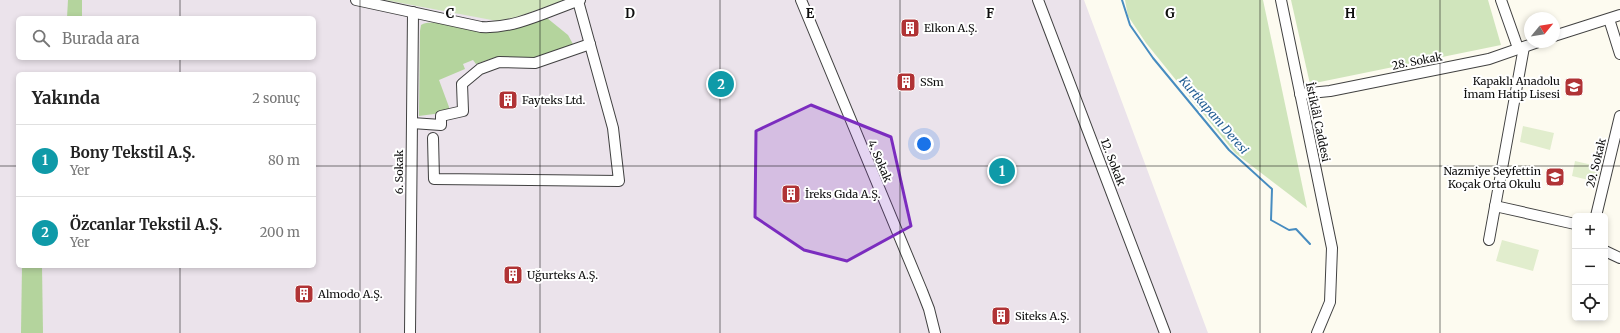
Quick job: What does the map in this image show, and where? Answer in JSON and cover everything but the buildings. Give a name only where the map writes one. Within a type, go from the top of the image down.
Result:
[{"type":"street","points":[[356,0],[481,27],[492,28],[522,21],[579,0],[613,128],[619,181],[434,179],[433,138]]},
{"type":"street","name":"4. Sokak","points":[[801,0],[922,291],[929,309],[935,333]]},
{"type":"street","name":"12. Sokak","points":[[1038,0],[1166,333]]},
{"type":"street","name":"İstiklâl Caddesi","points":[[1280,0],[1332,248],[1330,302],[1317,333]]},
{"type":"street","points":[[1489,240],[1521,47],[1502,0]]},
{"type":"street","name":"6. Sokak","points":[[410,333],[413,12]]},
{"type":"street","points":[[1560,34],[1620,15]]},
{"type":"street","points":[[1609,19],[1620,54]]},
{"type":"street","points":[[412,123],[441,125],[440,116],[463,111],[462,84],[480,69],[499,62],[535,63],[590,44]]},
{"type":"street","name":"28. Sokak","points":[[1300,94],[1330,91],[1481,60],[1524,46]]},
{"type":"street","name":"29. Sokak","points":[[1597,213],[1620,116]]},
{"type":"street","points":[[1495,206],[1572,223]]},
{"type":"street","points":[[1608,252],[1620,258]]},
{"type":"highlighted area","points":[[811,105],[891,137],[911,226],[847,261],[804,250],[755,217],[756,131]]},
{"type":"shaded area","points":[[0,0],[1084,0],[1208,333],[0,333]]},
{"type":"green space","points":[[68,0],[82,0],[82,16],[67,16]]},
{"type":"green space","points":[[385,0],[565,0],[517,17],[497,21]]},
{"type":"green space","points":[[1125,0],[1263,0],[1307,208],[1235,153],[1146,43],[1128,16]]},
{"type":"green space","points":[[1291,0],[1488,0],[1501,45],[1310,84]]},
{"type":"green space","points":[[547,18],[568,35],[574,46],[541,57],[505,60],[496,57],[476,64],[473,60],[463,64],[465,69],[439,80],[449,107],[449,112],[419,116],[421,25],[425,23],[435,23],[473,30],[494,31],[525,25]]},
{"type":"green space","points":[[1523,126],[1554,133],[1550,150],[1520,142]]},
{"type":"green space","points":[[1575,161],[1601,167],[1597,182],[1572,176]]},
{"type":"green space","points":[[1502,240],[1539,250],[1533,271],[1496,261]]},
{"type":"green space","points":[[22,268],[42,268],[43,333],[21,333]]},
{"type":"waterway","name":"Kurtkapanı Deresi","points":[[1122,0],[1130,25],[1153,58],[1229,150],[1272,189],[1271,220],[1289,230],[1296,229],[1310,244]]},
{"type":"place","name":"Elkon A.Ş.","points":[[910,28]]},
{"type":"place","name":"SSm","points":[[906,82]]},
{"type":"place","name":"Özcanlar Tekstil A.Ş.","points":[[721,84]]},
{"type":"place","name":"Kapaklı Anadolu İmam Hatip Lisesi","points":[[1574,87]]},
{"type":"place","name":"Fayteks Ltd.","points":[[508,100]]},
{"type":"place","name":"Bony Tekstil A.Ş.","points":[[1002,171]]},
{"type":"place","name":"Nazmiye Seyfettin Koçak Orta Okulu","points":[[1555,177]]},
{"type":"place","name":"İreks Gıda A.Ş.","points":[[791,194]]},
{"type":"place","name":"Uğurteks A.Ş.","points":[[513,275]]},
{"type":"place","name":"Almodo A.Ş.","points":[[304,294]]},
{"type":"place","name":"Siteks A.Ş.","points":[[1001,316]]}]
